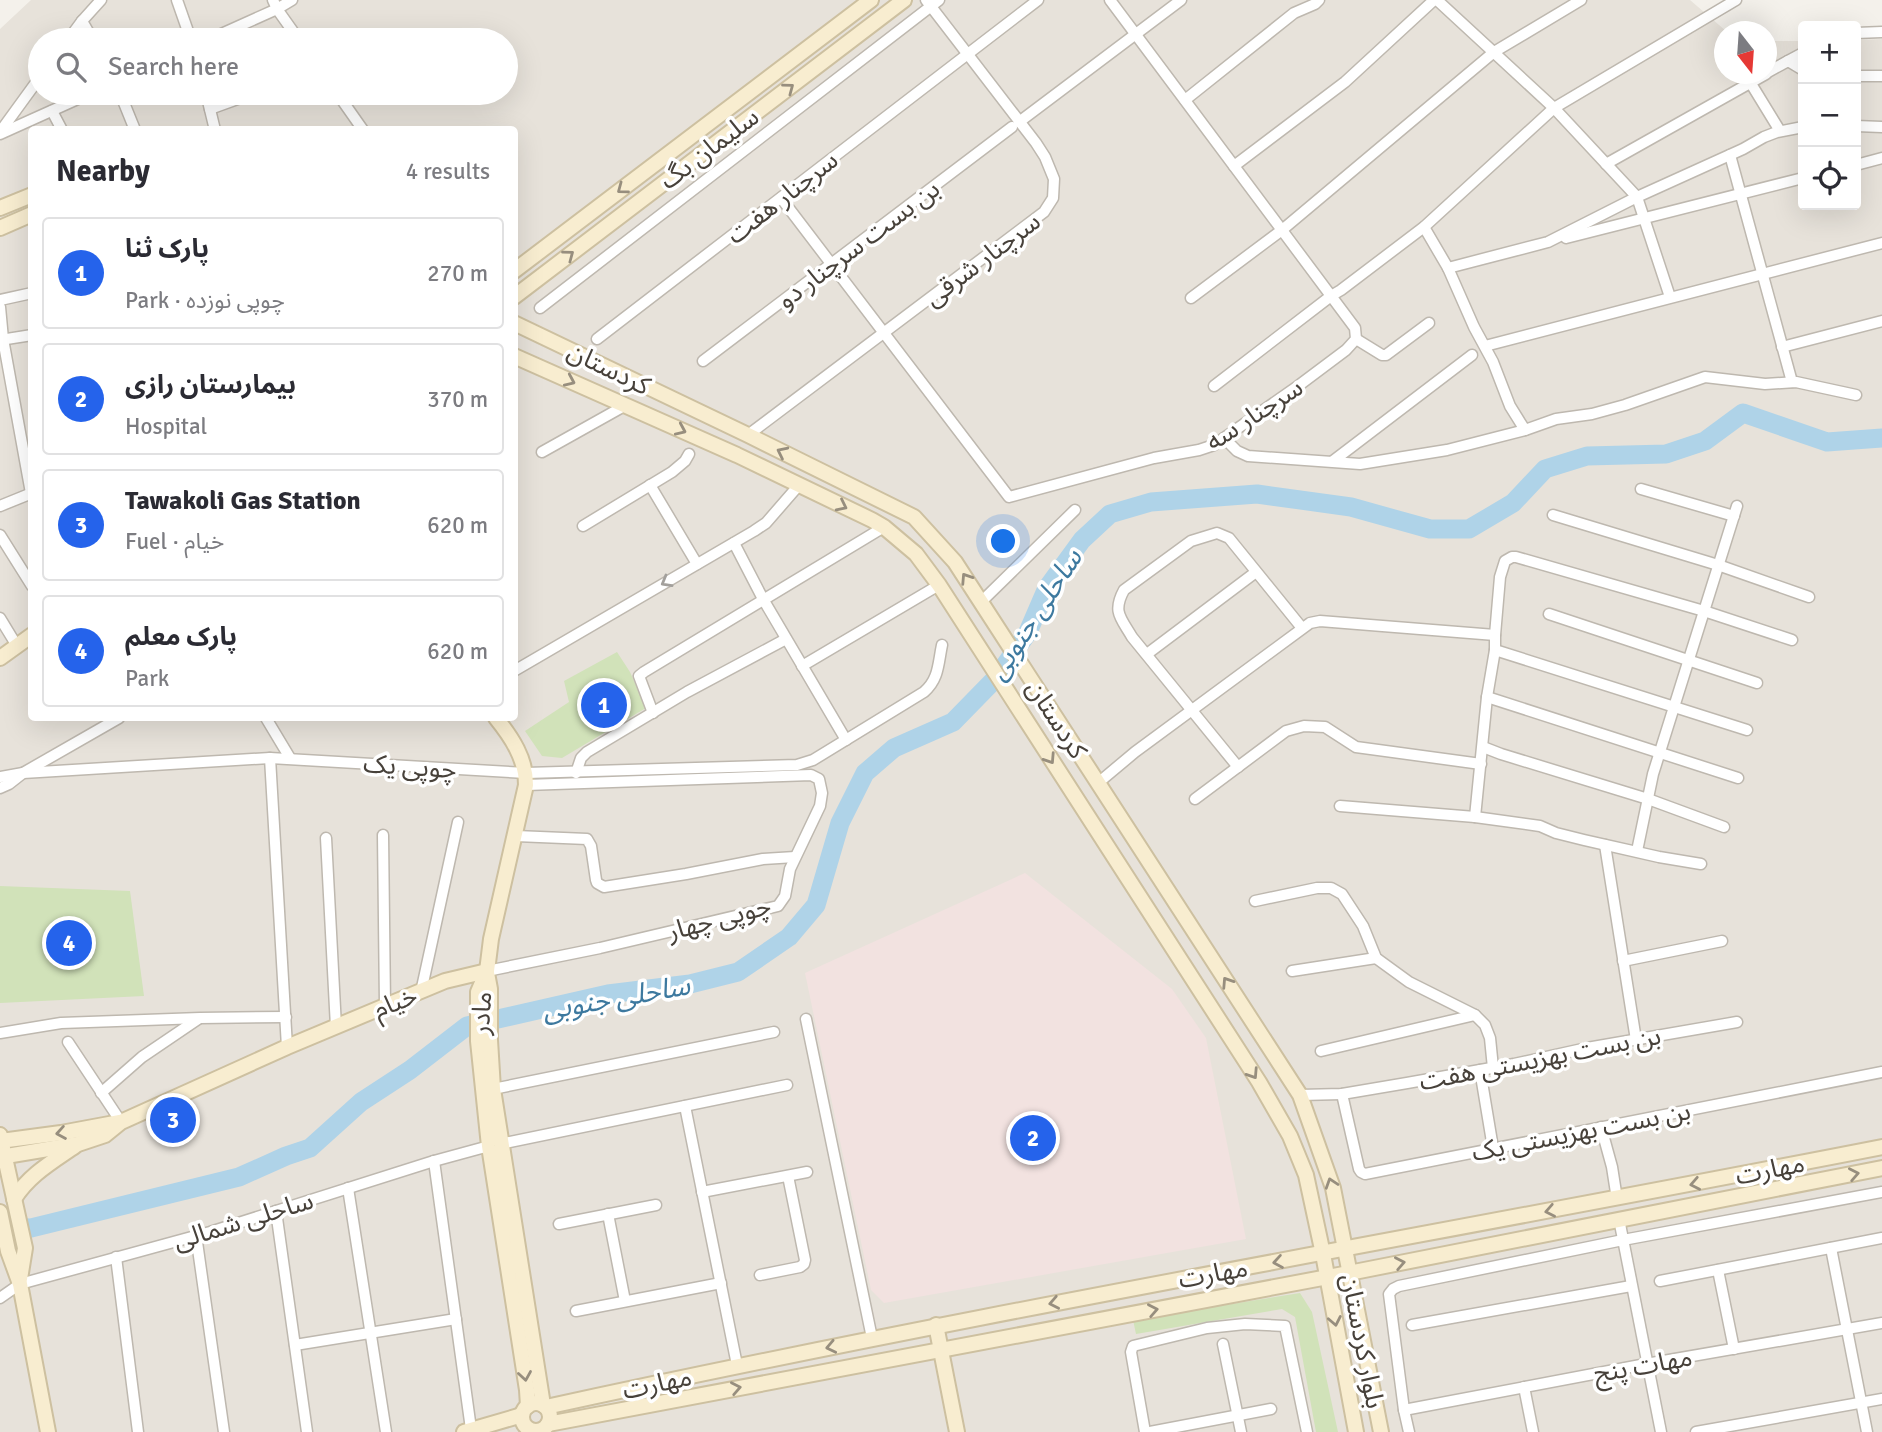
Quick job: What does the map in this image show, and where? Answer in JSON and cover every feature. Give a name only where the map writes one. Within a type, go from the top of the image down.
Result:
[{"type":"main road","points":[[518,268],[871,0]]},
{"type":"main road","name":"سلیمان بگ","points":[[518,294],[904,0]]},
{"type":"main road","points":[[0,208],[28,197]]},
{"type":"main road","points":[[0,228],[28,216]]},
{"type":"main road","points":[[532,258],[544,274]]},
{"type":"main road","name":"کردستان","points":[[518,325],[915,517],[955,562],[1300,1095],[1333,1188],[1345,1250]]},
{"type":"main road","name":"کردستان","points":[[518,358],[799,485],[884,527],[916,554],[989,662],[1290,1136],[1306,1175],[1322,1254]]},
{"type":"main road","points":[[737,455],[748,435]]},
{"type":"main road","points":[[0,658],[28,638]]},
{"type":"main road","points":[[487,971],[491,939],[516,836],[526,779],[522,757],[499,721]]},
{"type":"main road","name":"خیام","points":[[2,1157],[78,1143],[105,1135],[121,1122],[288,1047],[446,981],[487,971]]},
{"type":"main road","name":"مادر","points":[[487,971],[478,992],[484,1010],[484,1041],[494,1145],[525,1377],[534,1422]]},
{"type":"main road","name":"مادر","points":[[484,1041],[493,1089],[494,1145]]},
{"type":"main road","name":"خیام","points":[[0,1138],[61,1133],[121,1122]]},
{"type":"main road","points":[[0,1138],[2,1157],[25,1248],[20,1284]]},
{"type":"main road","points":[[14,1202],[33,1175],[78,1143]]},
{"type":"main road","name":"مهارت","points":[[534,1422],[737,1365],[1882,1147]]},
{"type":"main road","name":"مهارت","points":[[467,1431],[534,1422],[941,1350],[1326,1278],[1882,1168]]},
{"type":"main road","points":[[1617,1199],[1619,1219]]},
{"type":"main road","points":[[0,1212],[8,1251],[20,1284],[48,1432]]},
{"type":"main road","name":"بلوار کردستان","points":[[1345,1250],[1381,1432]]},
{"type":"main road","name":"بلوار کردستان","points":[[1322,1254],[1356,1432]]},
{"type":"main road","points":[[936,1325],[957,1432]]},
{"type":"street","points":[[77,28],[102,0]]},
{"type":"street","points":[[177,0],[187,28]]},
{"type":"street","points":[[231,28],[275,5],[292,0]]},
{"type":"street","name":"سرچنار هفت","points":[[597,339],[1038,0]]},
{"type":"street","points":[[1110,0],[1355,328],[1356,339],[1386,355],[1429,323]]},
{"type":"street","name":"بن بست سرچنار دو","points":[[703,361],[1181,0]]},
{"type":"street","points":[[1185,100],[1294,13],[1319,0]]},
{"type":"street","points":[[1234,166],[1345,82],[1435,0],[1553,108],[1637,197],[1670,297]]},
{"type":"street","points":[[1214,386],[1424,227],[1553,108],[1737,0]]},
{"type":"street","points":[[1192,298],[1282,230],[1494,52],[1578,1]]},
{"type":"street","points":[[540,308],[932,2]]},
{"type":"street","name":"سرچنار شرقی","points":[[748,435],[1044,212],[1053,198],[1055,179],[1045,157],[1031,135],[1016,125],[932,2]]},
{"type":"street","points":[[275,5],[291,28]]},
{"type":"street","points":[[82,21],[86,28]]},
{"type":"street","points":[[1861,33],[1882,32]]},
{"type":"street","points":[[1777,67],[1798,56]]},
{"type":"street","points":[[1788,61],[1798,67]]},
{"type":"street","points":[[1861,76],[1882,76]]},
{"type":"street","points":[[1606,163],[1746,84]]},
{"type":"street","points":[[1751,84],[1780,131]]},
{"type":"street","points":[[0,133],[28,94]]},
{"type":"street","points":[[0,133],[65,105]]},
{"type":"street","points":[[125,105],[133,126]]},
{"type":"street","points":[[209,105],[214,126]]},
{"type":"street","points":[[210,109],[221,105]]},
{"type":"street","points":[[344,105],[356,126]]},
{"type":"street","points":[[52,111],[60,126]]},
{"type":"street","points":[[1861,126],[1882,127]]},
{"type":"street","points":[[1548,242],[1764,137],[1798,128]]},
{"type":"street","points":[[1731,155],[1792,382]]},
{"type":"street","points":[[1861,164],[1882,158]]},
{"type":"street","points":[[1448,268],[1798,179]]},
{"type":"street","points":[[780,198],[884,334]]},
{"type":"street","points":[[1424,227],[1448,268],[1510,406],[1525,430]]},
{"type":"street","points":[[1485,346],[1882,243]]},
{"type":"street","points":[[0,300],[28,294]]},
{"type":"street","points":[[0,307],[2,340],[28,477]]},
{"type":"street","points":[[1783,347],[1882,321]]},
{"type":"street","name":"سرچنار سه","points":[[884,334],[1009,497],[1154,458],[1208,448],[1298,386],[1346,350],[1356,339]]},
{"type":"street","points":[[2,340],[28,335]]},
{"type":"street","points":[[1333,461],[1472,355]]},
{"type":"street","points":[[1224,438],[1237,451],[1248,456],[1360,464],[1447,450],[1525,430],[1556,419],[1592,414],[1705,377],[1765,384],[1792,382],[1856,395]]},
{"type":"street","points":[[542,452],[626,405]]},
{"type":"street","points":[[583,526],[679,467],[689,454]]},
{"type":"street","points":[[650,485],[697,564]]},
{"type":"street","points":[[518,669],[766,523],[799,485]]},
{"type":"street","points":[[1637,851],[1660,753],[1735,511],[1642,489]]},
{"type":"street","points":[[0,506],[28,494]]},
{"type":"street","points":[[981,602],[1075,510]]},
{"type":"street","points":[[1553,515],[1718,565],[1809,597]]},
{"type":"street","points":[[653,713],[639,676],[650,667],[884,527]]},
{"type":"street","points":[[1238,767],[1132,637],[1118,614],[1118,601],[1124,590],[1191,541],[1217,533],[1229,538],[1301,628]]},
{"type":"street","points":[[0,535],[28,580]]},
{"type":"street","points":[[734,543],[763,599],[846,740],[930,687],[937,675],[942,645]]},
{"type":"street","points":[[1475,817],[1487,696],[1496,650],[1495,635],[1502,569],[1505,561],[1512,557],[1704,611],[1792,640]]},
{"type":"street","points":[[1147,654],[1256,572]]},
{"type":"street","points":[[802,666],[939,585]]},
{"type":"street","points":[[1549,614],[1757,683]]},
{"type":"street","points":[[0,618],[17,646]]},
{"type":"street","points":[[1098,783],[1135,752],[1310,623],[1320,621],[1495,635]]},
{"type":"street","points":[[576,773],[580,758],[587,752],[687,692],[786,639]]},
{"type":"street","points":[[1496,650],[1747,730]]},
{"type":"street","points":[[1487,696],[1738,778]]},
{"type":"street","points":[[23,773],[111,721]]},
{"type":"street","points":[[269,721],[290,758]]},
{"type":"street","points":[[1195,799],[1286,731],[1304,726],[1325,727],[1356,747],[1481,764]]},
{"type":"street","name":"چوپی یک","points":[[0,777],[23,773],[290,758],[526,779],[576,773],[797,765],[813,760],[846,740]]},
{"type":"street","points":[[1483,747],[1648,799],[1724,827]]},
{"type":"street","points":[[270,758],[288,1047]]},
{"type":"street","name":"چوپی یک","points":[[0,788],[9,785],[23,773]]},
{"type":"street","name":"چوپی چهار","points":[[487,971],[600,948],[778,906],[785,897],[795,857],[820,806],[821,785],[816,776],[811,775],[526,779]]},
{"type":"street","points":[[1340,806],[1475,817],[1541,826],[1556,833],[1605,845],[1701,864]]},
{"type":"street","points":[[421,992],[458,822]]},
{"type":"street","points":[[383,835],[385,1006]]},
{"type":"street","points":[[516,836],[587,839],[591,846],[597,883],[604,887],[763,859],[795,857]]},
{"type":"street","points":[[326,838],[336,1027]]},
{"type":"street","points":[[1605,845],[1636,1040]]},
{"type":"street","points":[[1255,901],[1317,888],[1331,888],[1342,894],[1363,926],[1377,958],[1409,982],[1475,1015],[1485,1025],[1490,1038],[1493,1068]]},
{"type":"street","points":[[1623,961],[1722,941]]},
{"type":"street","points":[[1292,971],[1377,958]]},
{"type":"street","points":[[1321,1051],[1475,1015]]},
{"type":"street","points":[[0,1033],[61,1023],[201,1017],[286,1017]]},
{"type":"street","points":[[101,1093],[142,1057],[201,1017]]},
{"type":"street","points":[[806,1019],[872,1338]]},
{"type":"street","name":"بن بست بهزیستی هفت","points":[[1300,1095],[1342,1094],[1737,1022]]},
{"type":"street","points":[[493,1089],[774,1032]]},
{"type":"street","points":[[68,1042],[121,1122]]},
{"type":"street","points":[[1480,1070],[1493,1148]]},
{"type":"street","name":"بن بست بهزیستی یک","points":[[1342,1094],[1362,1173],[1882,1072]]},
{"type":"street","name":"ساحلی شمالی","points":[[0,1298],[20,1284],[196,1235],[434,1161],[494,1145],[787,1085]]},
{"type":"street","points":[[685,1106],[737,1365]]},
{"type":"street","points":[[1601,1127],[1617,1199]]},
{"type":"street","points":[[434,1161],[456,1319],[467,1431]]},
{"type":"street","points":[[702,1192],[807,1172]]},
{"type":"street","points":[[760,1275],[804,1264],[788,1176]]},
{"type":"street","points":[[348,1188],[386,1432]]},
{"type":"street","points":[[1409,1432],[1390,1294],[1393,1289],[1623,1240],[1882,1192]]},
{"type":"street","points":[[559,1224],[656,1205]]},
{"type":"street","points":[[276,1211],[307,1432]]},
{"type":"street","points":[[608,1214],[625,1301]]},
{"type":"street","points":[[1619,1219],[1661,1432]]},
{"type":"street","points":[[196,1235],[224,1432]]},
{"type":"street","points":[[1660,1281],[1882,1238]]},
{"type":"street","points":[[1830,1248],[1867,1432]]},
{"type":"street","points":[[116,1257],[138,1432]]},
{"type":"street","points":[[1718,1270],[1734,1349]]},
{"type":"street","points":[[576,1311],[721,1283]]},
{"type":"street","points":[[1412,1325],[1631,1286]]},
{"type":"street","points":[[295,1345],[456,1319]]},
{"type":"street","name":"مهات پنج","points":[[1404,1410],[1882,1322]]},
{"type":"street","points":[[1271,1409],[1148,1432],[1130,1352],[1132,1346],[1207,1328],[1245,1324],[1285,1326],[1307,1432]]},
{"type":"street","points":[[1223,1344],[1241,1432]]},
{"type":"street","points":[[1524,1387],[1533,1432]]},
{"type":"street","points":[[1696,1432],[1882,1399]]},
{"type":"shaded area","points":[[31,0],[1690,0],[1714,21],[1714,84],[1777,84],[1777,41],[1798,41],[1798,210],[1861,210],[1861,40],[1882,39],[1882,1432],[0,1432],[0,29]]},
{"type":"shaded area","points":[[1025,873],[1172,989],[1206,1038],[1246,1239],[884,1303],[871,1290],[805,973]]},
{"type":"green space","points":[[617,652],[630,672],[646,708],[562,758],[542,756],[525,731],[569,702],[564,681]]},
{"type":"green space","points":[[0,886],[130,891],[144,996],[0,1003]]},
{"type":"green space","points":[[1300,1293],[1312,1312],[1338,1432],[1316,1432],[1295,1317],[1282,1309],[1136,1334],[1133,1320]]},
{"type":"waterway","name":"ساحلی جنوبی","points":[[0,1227],[31,1228],[239,1177],[310,1148],[361,1102],[410,1070],[467,1026],[608,994],[690,984],[738,972],[789,937],[816,905],[840,823],[865,773],[894,748],[953,722],[997,677],[1028,632],[1047,588],[1082,540],[1110,514],[1151,502],[1257,494],[1351,507],[1430,529],[1469,529],[1513,503],[1545,469],[1587,456],[1666,454],[1705,441],[1743,413],[1827,442],[1882,438]]},
{"type":"place","name":"پارک ثنا","points":[[604,705]]},
{"type":"place","name":"پارک معلم","points":[[69,943]]},
{"type":"place","name":"Tawakoli Gas Station","points":[[173,1120]]},
{"type":"place","name":"بیمارستان رازی","points":[[1033,1138]]}]
